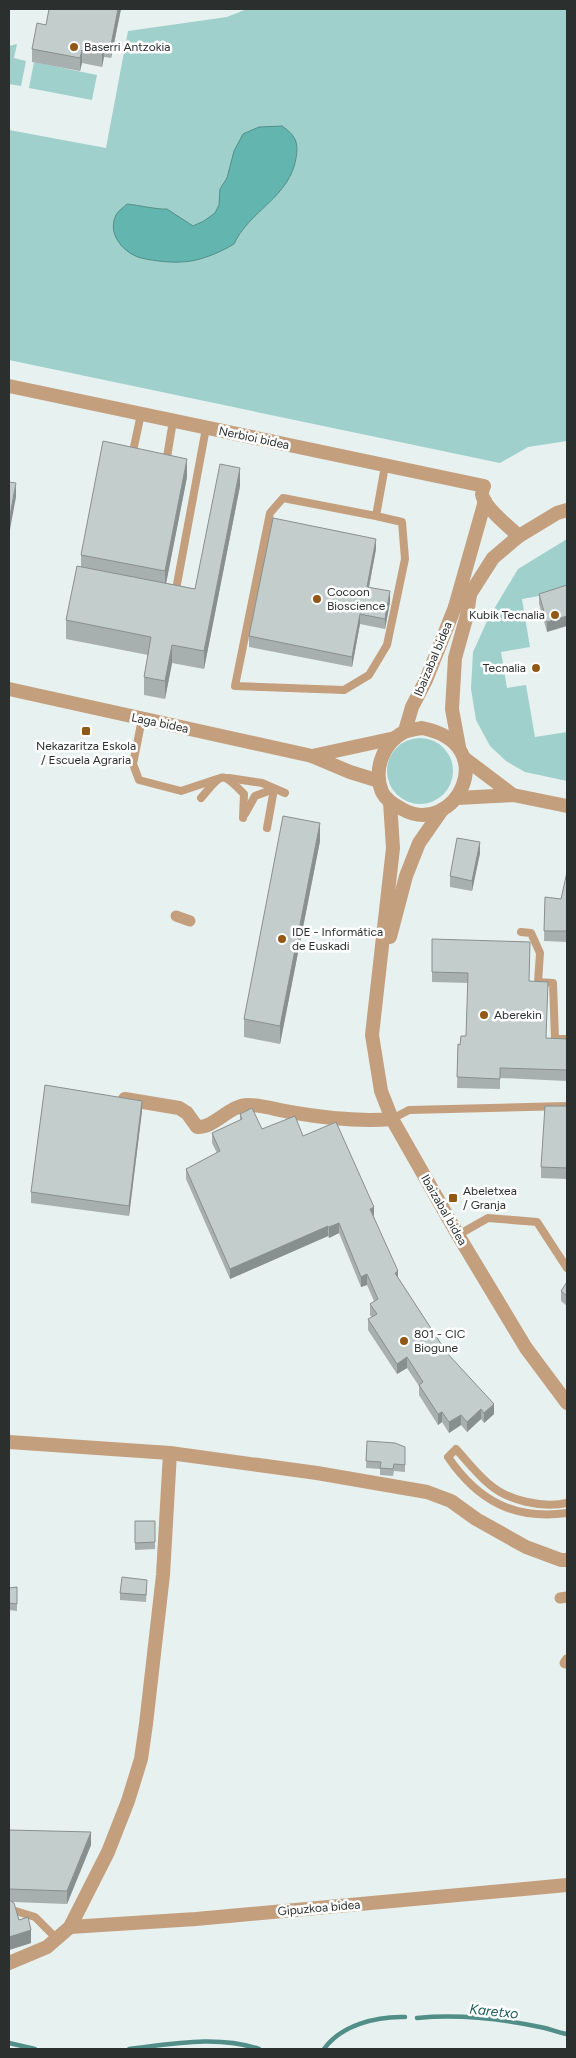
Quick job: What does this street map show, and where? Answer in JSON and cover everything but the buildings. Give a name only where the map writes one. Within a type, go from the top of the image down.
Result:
[{"type":"street","name":"Nerbioi bidea","points":[[9,386],[484,486],[482,494],[485,502]]},
{"type":"street","points":[[455,607],[485,502],[519,536]]},
{"type":"street","name":"Ibaizabal bidea","points":[[400,735],[426,680],[455,607],[470,594],[493,558],[519,536],[558,513],[567,510]]},
{"type":"street","name":"Ibaizabal bidea","points":[[461,752],[452,709],[455,658],[468,615],[470,594]]},
{"type":"street","name":"Laga bidea","points":[[9,690],[312,756],[350,772],[379,781]]},
{"type":"street","points":[[461,752],[466,771],[464,784],[457,798],[442,810],[429,814],[406,811],[390,802],[383,793],[379,781],[381,758],[386,748],[400,735],[422,728],[439,731],[450,738],[461,752],[513,795]]},
{"type":"street","name":"Laga bidea","points":[[312,756],[400,735]]},
{"type":"street","points":[[457,798],[513,795],[567,806]]},
{"type":"street","name":"Ibaizabal bidea","points":[[390,802],[393,848],[372,1035],[381,1091],[392,1119],[458,1235],[526,1348],[567,1403]]},
{"type":"street","name":"Ibaizabal bidea","points":[[375,997],[406,876],[419,843],[442,810]]},
{"type":"street","points":[[176,916],[190,921]]},
{"type":"street","points":[[113,1097],[179,1108],[187,1113],[197,1127],[204,1127],[227,1112],[247,1105],[315,1116],[372,1121],[392,1119]]},
{"type":"street","points":[[9,1442],[170,1453],[317,1473],[427,1492],[451,1501],[476,1519],[526,1547],[561,1560],[567,1560]]},
{"type":"street","points":[[9,1963],[47,1947],[70,1927],[82,1907],[108,1852],[128,1801],[141,1759],[163,1575],[170,1453]]},
{"type":"street","name":"Gipuzkoa bidea","points":[[70,1927],[196,1919],[567,1885]]},
{"type":"lane","points":[[132,457],[141,414]]},
{"type":"lane","points":[[165,466],[173,421]]},
{"type":"lane","points":[[164,595],[174,597],[206,428]]},
{"type":"lane","points":[[376,516],[385,466]]},
{"type":"lane","points":[[283,498],[376,516],[402,522],[404,559],[386,645],[369,675],[344,690],[235,686],[270,513],[283,498]]},
{"type":"lane","points":[[142,718],[133,764],[139,780],[181,791],[224,776],[262,783],[285,793]]},
{"type":"lane","points":[[229,778],[244,794],[243,818],[255,796],[274,789]]},
{"type":"lane","points":[[201,798],[218,779]]},
{"type":"lane","points":[[267,828],[274,789]]},
{"type":"lane","points":[[521,932],[531,933],[540,953],[538,982],[553,983],[555,1039],[567,1039]]},
{"type":"lane","points":[[392,1119],[409,1110],[567,1106]]},
{"type":"lane","points":[[458,1235],[488,1218],[537,1222],[567,1268]]},
{"type":"lane","points":[[567,1502],[538,1503],[513,1498],[490,1485],[456,1449],[448,1457],[460,1475],[502,1507],[523,1513],[551,1515],[567,1513]]},
{"type":"lane","points":[[9,1909],[36,1918],[57,1939]]},
{"type":"shaded area","points":[[247,9],[567,9],[567,441],[528,447],[500,463],[9,360],[9,130],[106,148],[128,31],[227,17]]},
{"type":"shaded area","points":[[17,44],[14,58],[26,61],[21,86],[9,84],[9,46]]},
{"type":"shaded area","points":[[34,62],[97,75],[92,100],[29,88]]},
{"type":"shaded area","points":[[282,126],[293,136],[296,143],[296,158],[292,172],[278,194],[249,222],[234,244],[201,259],[187,262],[171,262],[138,257],[118,241],[113,228],[114,222],[117,214],[127,204],[167,209],[193,226],[204,221],[215,213],[219,205],[220,189],[227,178],[234,151],[243,134],[259,127]]},
{"type":"shaded area","points":[[567,539],[567,591],[522,599],[530,647],[501,652],[507,688],[526,685],[535,737],[567,732],[567,781],[525,772],[506,761],[490,746],[476,720],[471,689],[473,652],[488,619],[518,569]]},
{"type":"shaded area","points":[[420,738],[433,741],[443,748],[450,758],[453,771],[450,784],[443,794],[433,801],[420,804],[407,801],[397,794],[390,784],[387,771],[390,758],[397,748],[407,741]]},
{"type":"waterway","name":"Karetxo","points":[[324,2049],[340,2034],[360,2024],[383,2018],[405,2017]]},
{"type":"waterway","name":"Karetxo","points":[[417,2018],[465,2017],[498,2020],[545,2028],[567,2034]]},
{"type":"waterway","name":"Karetxo","points":[[129,2049],[195,2042],[227,2042],[259,2049]]},
{"type":"waterway","name":"Karetxo","points":[[9,2043],[35,2049]]},
{"type":"place","name":"Baserri Antzokia","points":[[74,47]]},
{"type":"place","name":"Cocoon Bioscience","points":[[317,599]]},
{"type":"place","name":"Kubik Tecnalia","points":[[555,615]]},
{"type":"place","name":"Tecnalia","points":[[536,668]]},
{"type":"place","name":"Nekazaritza Eskola / Escuela Agraria","points":[[86,731]]},
{"type":"place","name":"IDE - Informática de Euskadi","points":[[282,939]]},
{"type":"place","name":"Aberekin","points":[[484,1015]]},
{"type":"place","name":"Abeletxea / Granja","points":[[453,1198]]},
{"type":"place","name":"801 - CIC Biogune","points":[[404,1341]]}]
